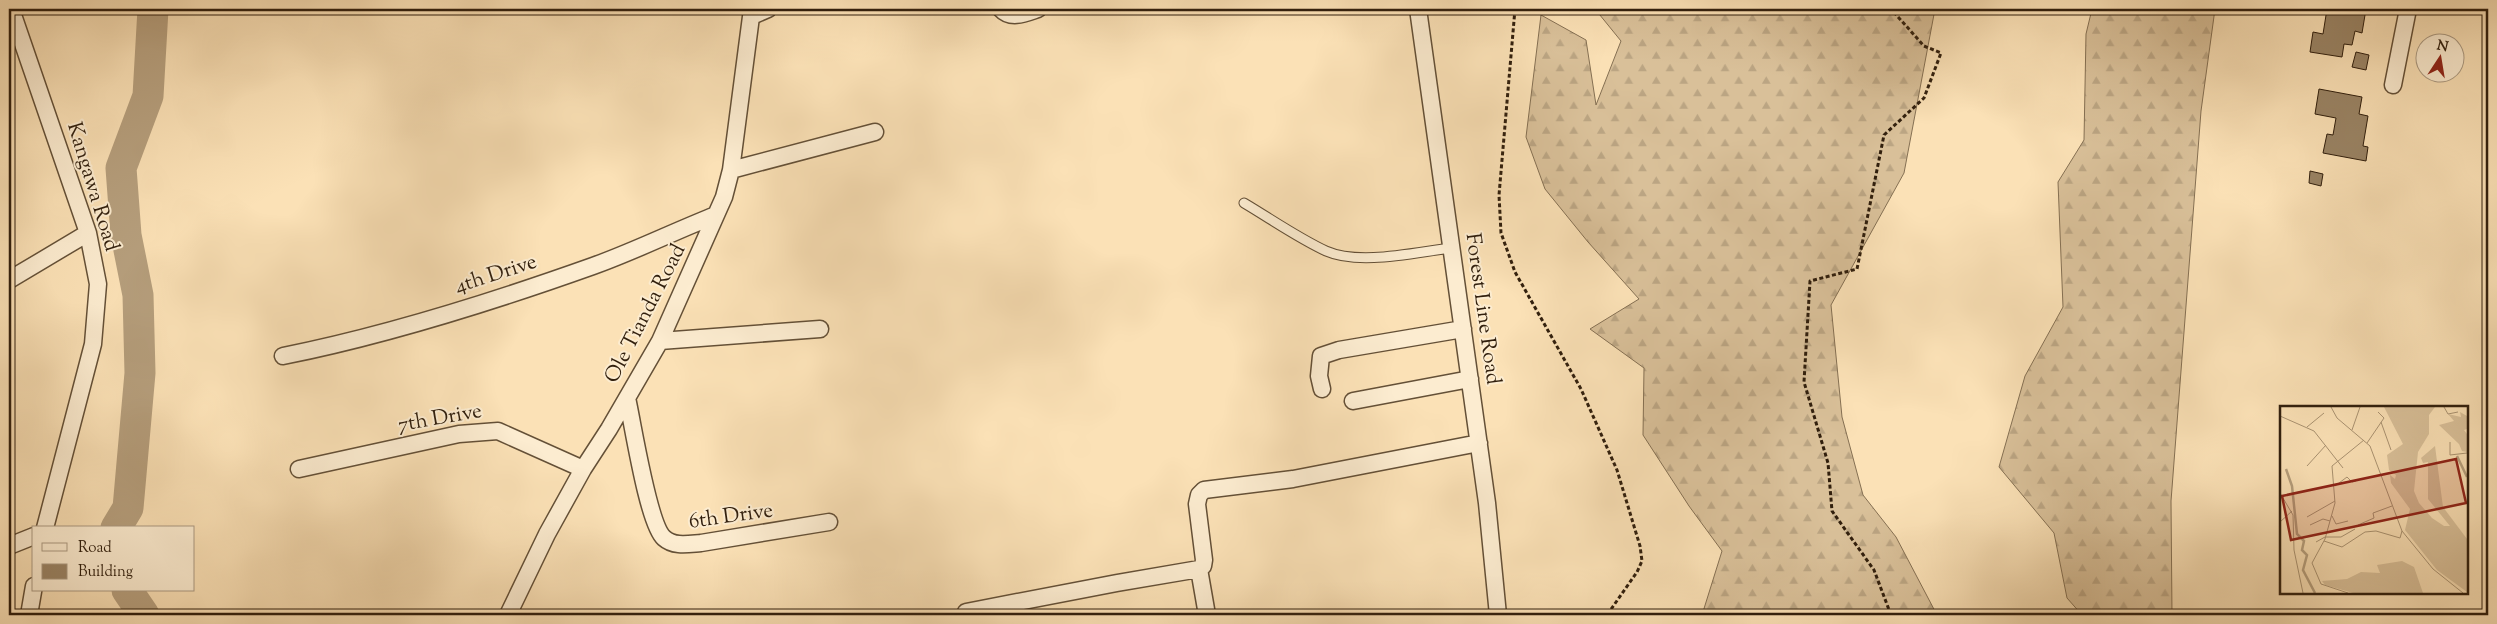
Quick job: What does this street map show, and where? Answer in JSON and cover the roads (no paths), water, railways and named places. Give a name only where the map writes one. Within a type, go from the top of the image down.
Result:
[{"type":"street","name":"Kangawa Road","points":[[11,9],[88,233],[98,284],[93,344],[46,526]]},
{"type":"street","points":[[752,12],[768,9]]},
{"type":"street","points":[[1001,9],[1009,14],[1019,16],[1038,9]]},
{"type":"street","name":"Forest Line Road","points":[[1418,9],[1487,502],[1498,615]]},
{"type":"street","points":[[2393,85],[2408,9]]},
{"type":"street","name":"Ole Tianda Road","points":[[508,615],[547,534],[583,469],[628,398],[660,341],[724,197],[731,170],[752,12]]},
{"type":"street","points":[[731,170],[875,132]]},
{"type":"street","name":"4th Drive","points":[[283,356],[351,342],[512,294],[595,265],[716,216]]},
{"type":"street","points":[[9,280],[88,233]]},
{"type":"street","points":[[660,341],[820,329]]},
{"type":"street","points":[[1322,389],[1319,368],[1321,356],[1339,350],[1463,329]]},
{"type":"street","points":[[1353,401],[1470,380]]},
{"type":"street","name":"6th Drive","points":[[628,398],[650,508],[657,528],[664,538],[680,545],[701,543],[829,522]]},
{"type":"street","name":"7th Drive","points":[[299,469],[459,434],[498,430],[583,469]]},
{"type":"street","points":[[966,612],[1117,583],[1199,570],[1203,566],[1204,560],[1197,504],[1199,495],[1204,490],[1293,479],[1479,444]]},
{"type":"street","points":[[9,546],[32,537]]},
{"type":"street","points":[[1199,570],[1207,615]]},
{"type":"street","points":[[29,615],[33,592]]},
{"type":"lane","points":[[1244,203],[1327,252],[1350,257],[1366,258],[1452,248]]},
{"type":"waterway","points":[[117,526],[128,508],[140,373],[138,295],[126,235],[121,168],[148,96],[153,9]]},
{"type":"waterway","points":[[128,592],[144,615]]}]
